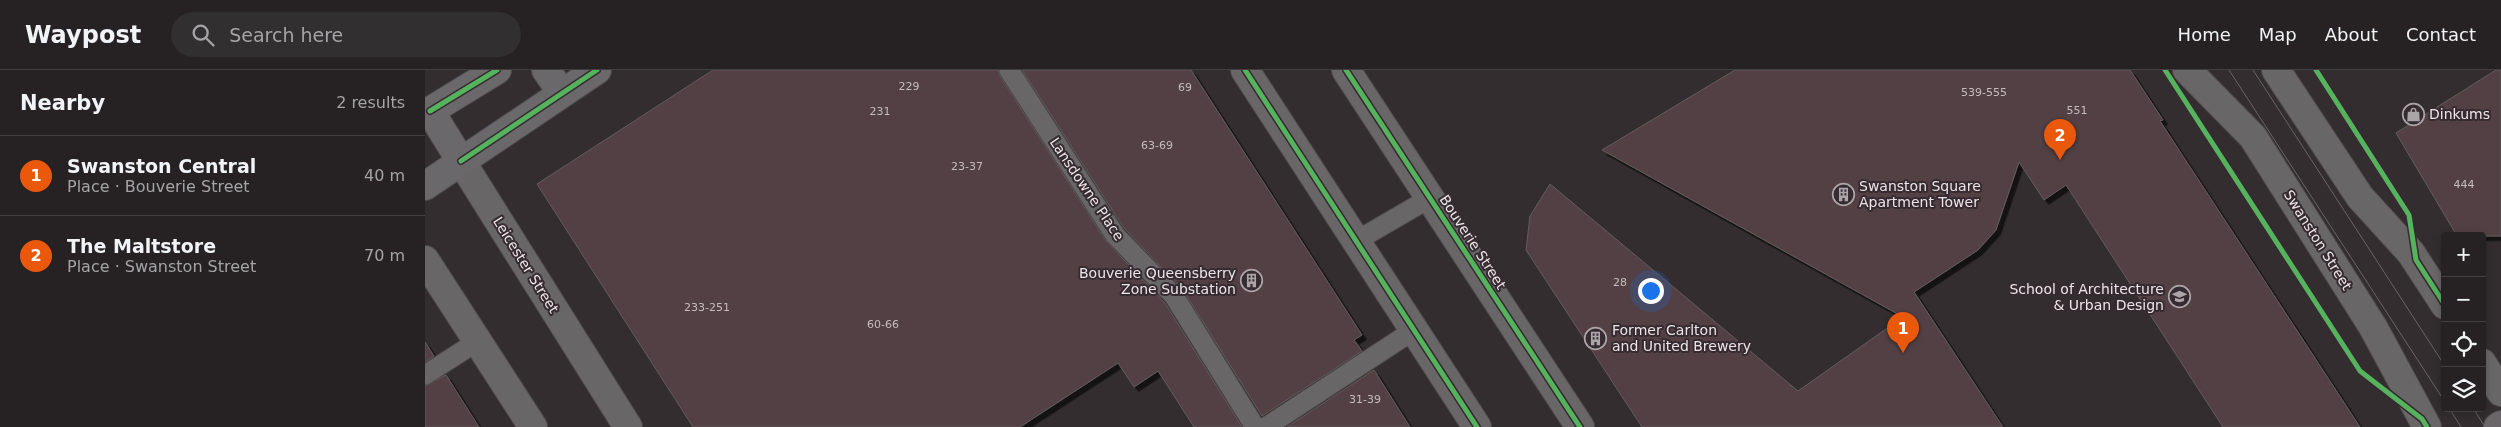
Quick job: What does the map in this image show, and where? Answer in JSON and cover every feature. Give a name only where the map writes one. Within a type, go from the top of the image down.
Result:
[{"type":"main road","points":[[427,109],[497,70]]},
{"type":"main road","points":[[546,70],[562,93]]},
{"type":"main road","points":[[425,186],[597,70]]},
{"type":"main road","name":"Leicester Street","points":[[427,109],[461,161]]},
{"type":"street","points":[[1245,70],[1477,427]]},
{"type":"street","name":"Bouverie Street","points":[[1346,70],[1580,427]]},
{"type":"street","name":"Swanston Street","points":[[2187,70],[2253,137],[2373,327],[2427,427]]},
{"type":"street","points":[[2276,70],[2363,202],[2411,253],[2441,299]]},
{"type":"street","name":"Leicester Street","points":[[461,161],[628,427]]},
{"type":"street","points":[[425,260],[533,427]]},
{"type":"street","points":[[2485,367],[2501,392]]},
{"type":"lane","name":"Lansdowne Place","points":[[1009,70],[1115,235],[1174,296],[1255,427]]},
{"type":"lane","points":[[1357,241],[1430,198]]},
{"type":"lane","points":[[1266,427],[1414,330]]},
{"type":"lane","points":[[425,375],[478,341]]},
{"type":"building","points":[[713,70],[998,70],[1000,76],[1106,241],[1165,303],[1242,427],[1194,427],[1158,371],[1134,387],[1118,363],[1020,427],[693,427],[537,184]]},
{"type":"building","points":[[1022,70],[1191,70],[1362,335],[1354,340],[1362,351],[1262,416],[1183,290],[1124,228]]},
{"type":"building","points":[[1735,70],[2130,70],[2163,120],[2160,121],[2360,427],[2223,427],[2066,185],[2044,200],[2019,162],[1996,230],[1978,250],[1914,292],[2003,427],[1642,427],[1526,250],[1530,216],[1550,184],[1798,391],[1903,317],[1602,150]]},
{"type":"building","points":[[2496,70],[2501,70],[2501,236],[2486,236],[2486,232],[2455,232],[2396,133]]},
{"type":"building","points":[[425,342],[434,356],[425,362]]},
{"type":"building","points":[[1374,370],[1410,427],[1287,427]]},
{"type":"building","points":[[446,375],[479,427],[425,427],[425,386]]},
{"type":"tram line","points":[[2229,70],[2441,396]]},
{"type":"tram line","points":[[2253,70],[2441,360]]},
{"type":"tram line","points":[[2452,412],[2461,427]]},
{"type":"tram line","points":[[2476,412],[2485,427]]},
{"type":"cycle path","points":[[430,111],[497,70]]},
{"type":"cycle path","points":[[461,161],[597,70]]},
{"type":"cycle path","points":[[1245,70],[1477,427]]},
{"type":"cycle path","points":[[1346,70],[1580,427]]},
{"type":"cycle path","points":[[2165,70],[2360,371],[2422,419],[2427,427]]},
{"type":"cycle path","points":[[2316,70],[2409,215],[2416,260],[2441,299]]},
{"type":"place","name":"Dinkums","points":[[2413,114]]},
{"type":"place","name":"The Maltstore","points":[[2060,160]]},
{"type":"place","name":"Swanston Square Apartment Tower","points":[[1843,194]]},
{"type":"place","name":"Bouverie Queensberry Zone Substation","points":[[1252,281]]},
{"type":"place","name":"School of Architecture & Urban Design","points":[[2180,297]]},
{"type":"place","name":"Former Carlton and United Brewery","points":[[1596,338]]},
{"type":"place","name":"Swanston Central","points":[[1903,353]]}]
